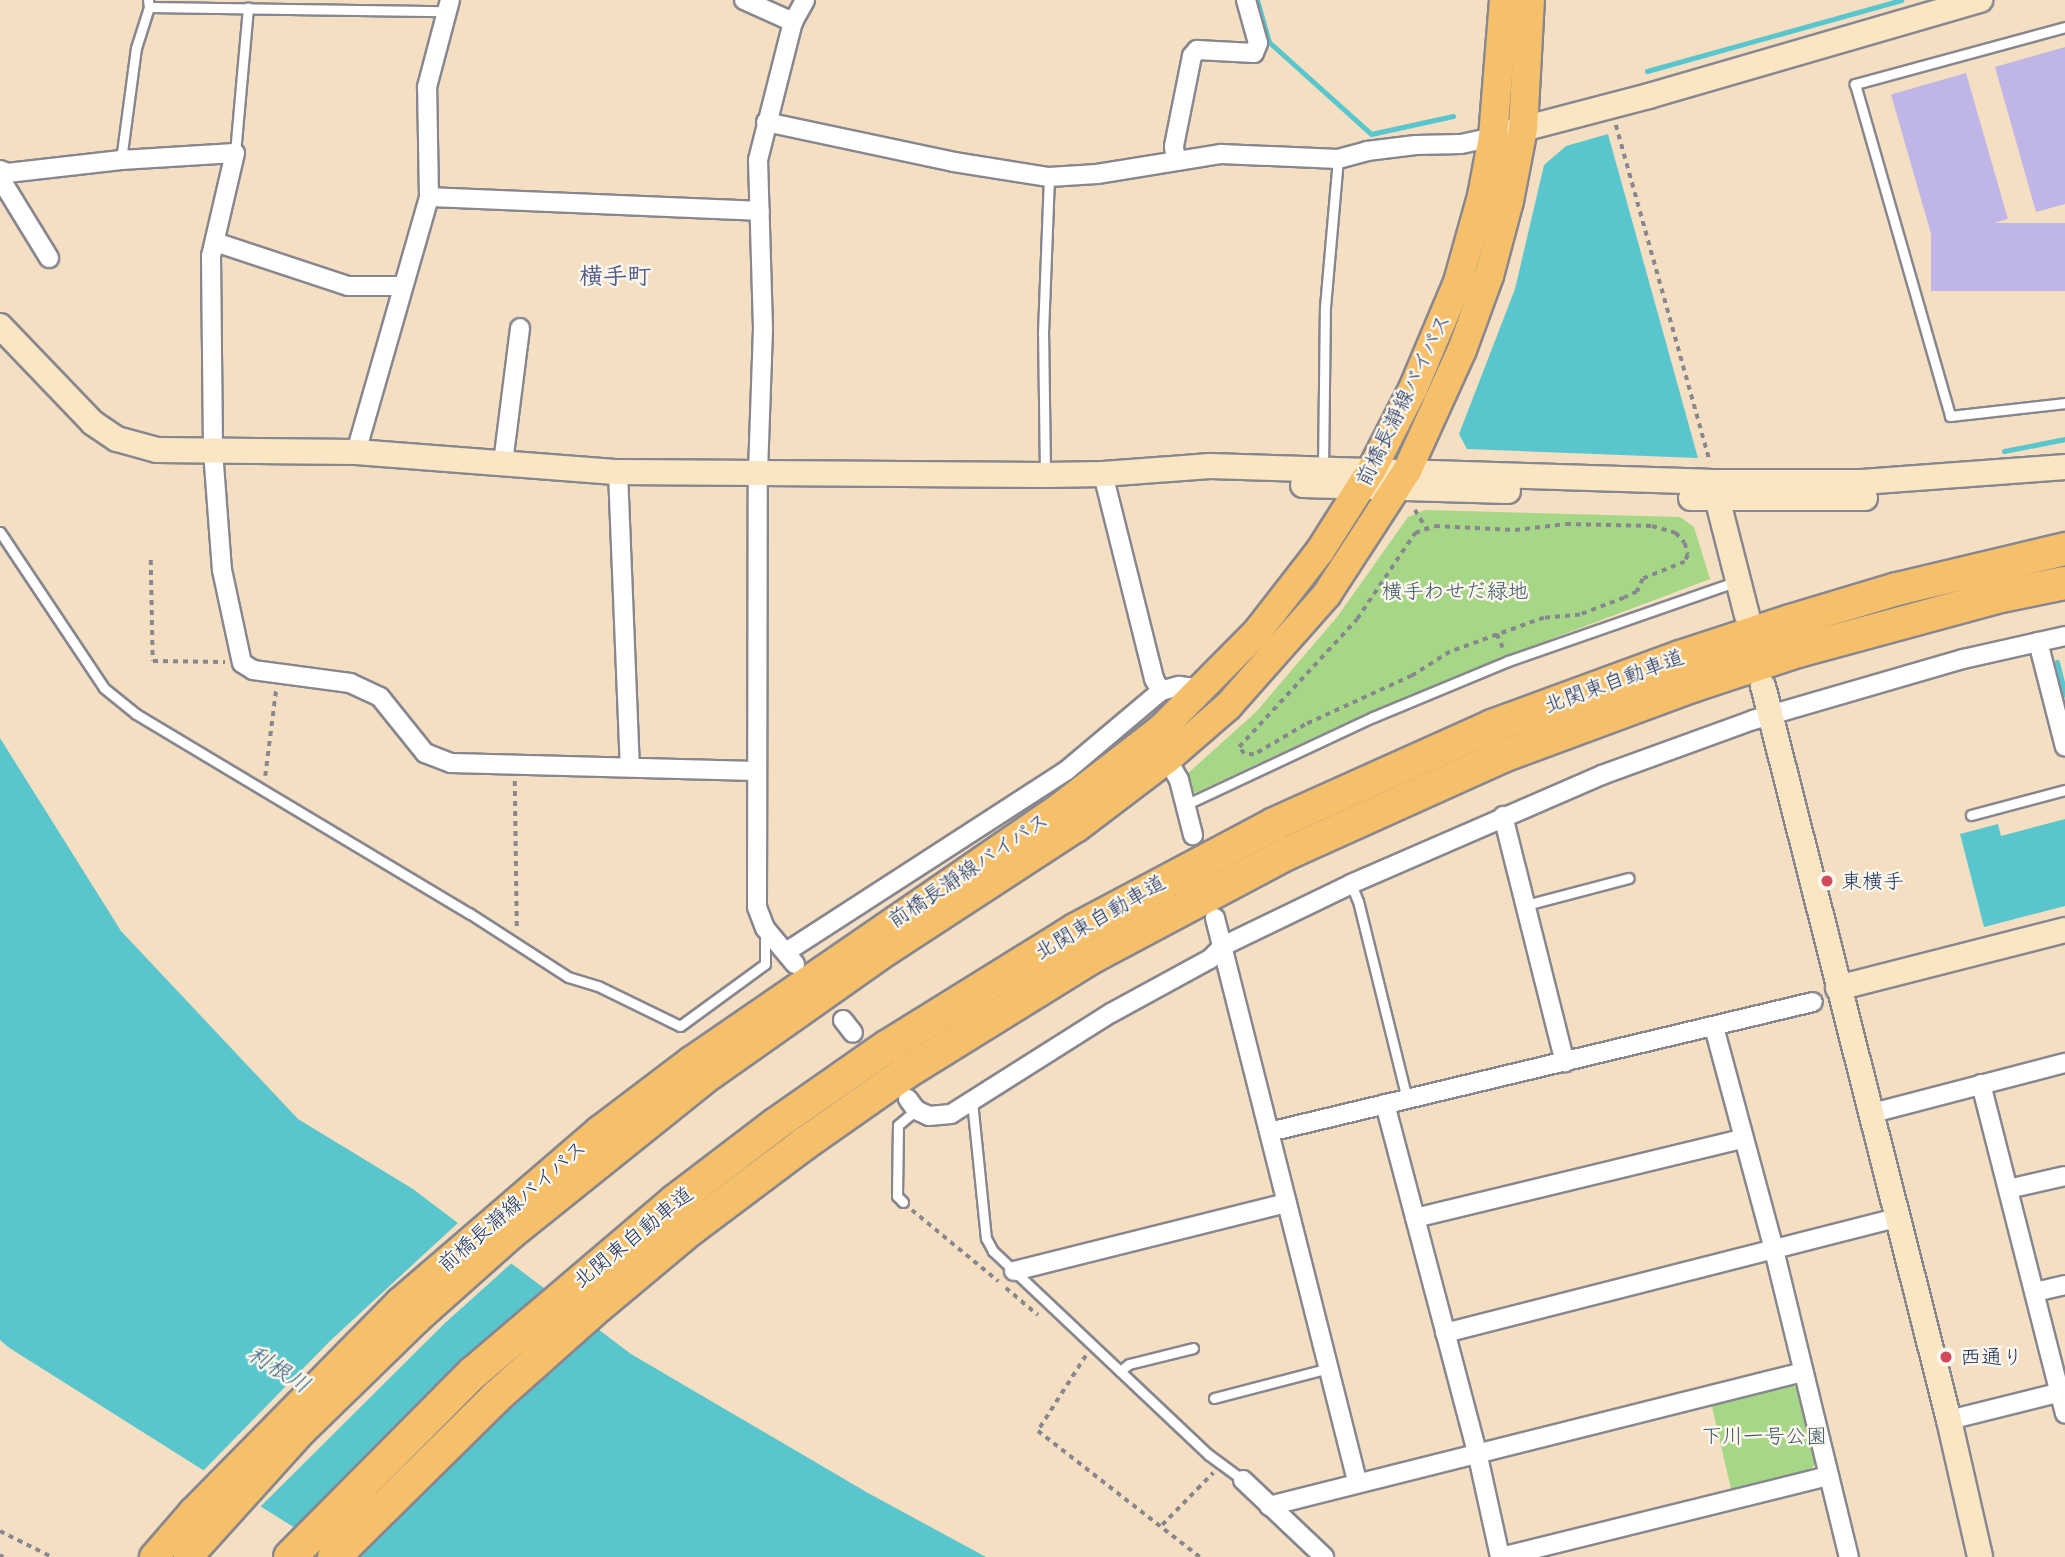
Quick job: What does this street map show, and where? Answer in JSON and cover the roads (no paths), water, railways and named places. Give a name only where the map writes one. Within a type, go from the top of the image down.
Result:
[{"type":"highway","name":"北関東自動車道","points":[[290,1557],[363,1480],[483,1364],[675,1201],[776,1124],[899,1038],[1075,930],[1274,824],[1492,726],[1692,653],[1896,589],[2065,549]]},
{"type":"highway","name":"北関東自動車道","points":[[334,1557],[486,1406],[589,1314],[692,1228],[804,1144],[982,1023],[1092,957],[1288,853],[1503,756],[1706,681],[1798,651],[2001,596],[2065,583]]},
{"type":"main road","name":"前橋長瀞線バイパス","points":[[188,1557],[302,1431],[418,1318],[603,1159],[701,1068],[1059,808],[1161,729],[1257,632],[1295,584],[1366,478],[1413,389],[1458,282],[1479,207],[1493,137],[1504,0]]},
{"type":"main road","name":"前橋長瀞線バイパス","points":[[154,1557],[193,1512],[400,1302],[600,1130],[887,951],[1076,828],[1167,759],[1228,706],[1327,594],[1405,488],[1462,350],[1489,276],[1509,201],[1523,128],[1530,0]]},
{"type":"street","points":[[744,0],[793,22]]},
{"type":"street","points":[[805,0],[793,22],[758,160],[763,328],[758,472],[757,907],[765,928],[791,958],[1066,771],[1161,691],[1179,686],[1202,689]]},
{"type":"street","points":[[1176,161],[1174,146],[1192,56],[1197,50],[1254,53],[1258,43],[1246,0]]},
{"type":"street","points":[[766,122],[954,162],[1049,177],[1097,174],[1234,154],[1338,159],[1367,151],[1416,145],[1461,144],[1493,137],[1649,96],[1980,0]]},
{"type":"street","points":[[356,452],[429,197],[427,87],[447,6]]},
{"type":"street","points":[[0,170],[7,173],[55,170],[121,160],[235,153],[211,256],[213,451],[222,570],[242,663],[253,670],[350,683],[380,697],[425,753],[451,763],[756,771]]},
{"type":"street","points":[[0,178],[49,258]]},
{"type":"street","points":[[429,197],[760,211]]},
{"type":"street","points":[[215,242],[348,286],[403,286]]},
{"type":"street","points":[[0,326],[70,401],[117,439],[157,450],[356,452],[618,472],[1045,475],[1103,474],[1209,466],[1323,468],[1405,488],[1862,482],[2065,467]]},
{"type":"street","points":[[503,463],[520,328]]},
{"type":"street","points":[[618,472],[630,767]]},
{"type":"street","points":[[1103,474],[1181,481],[1366,478]]},
{"type":"street","points":[[1103,474],[1154,679],[1161,691]]},
{"type":"street","points":[[1714,483],[1849,499],[1989,487],[2065,475]]},
{"type":"street","points":[[1714,483],[1747,615]]},
{"type":"street","points":[[912,1105],[929,1116],[951,1114],[1111,1013],[1210,959],[1223,946],[1350,884],[1602,775],[1771,715],[1963,659],[2065,636]]},
{"type":"street","points":[[2038,642],[2065,747]]},
{"type":"street","points":[[1763,687],[1869,1114],[1949,1420],[1975,1556]]},
{"type":"street","points":[[1167,759],[1179,780],[1193,835]]},
{"type":"street","points":[[1503,816],[1565,1062]]},
{"type":"street","points":[[1214,918],[1357,1481]]},
{"type":"street","points":[[1838,988],[2065,930]]},
{"type":"street","points":[[1269,1132],[1813,1002]]},
{"type":"street","points":[[1714,1027],[1774,1250],[1849,1557]]},
{"type":"street","points":[[1869,1114],[2065,1063]]},
{"type":"street","points":[[1981,1084],[2062,1392],[2065,1413]]},
{"type":"street","points":[[1385,1104],[1477,1452],[1500,1557],[1829,1476]]},
{"type":"street","points":[[1415,1218],[1742,1139]]},
{"type":"street","points":[[2008,1189],[2065,1176]]},
{"type":"street","points":[[1014,1271],[1287,1203]]},
{"type":"street","points":[[1445,1333],[1896,1218]]},
{"type":"street","points":[[2035,1292],[2065,1285]]},
{"type":"street","points":[[1269,1506],[1357,1481],[1803,1372]]},
{"type":"street","points":[[1949,1420],[2062,1392]]},
{"type":"street","points":[[1243,1480],[1324,1557]]},
{"type":"lane","points":[[121,160],[136,48],[148,4],[248,8],[447,6]]},
{"type":"lane","points":[[235,153],[248,8]]},
{"type":"lane","points":[[2065,27],[1855,84],[1950,416],[2065,403]]},
{"type":"lane","points":[[1323,468],[1325,307],[1338,159]]},
{"type":"lane","points":[[1045,475],[1043,333],[1049,177]]},
{"type":"lane","points":[[0,532],[104,688],[136,714],[568,977],[598,986],[680,1026],[765,964],[765,928]]},
{"type":"lane","points":[[1185,805],[1373,717],[1508,661],[1637,614],[1739,581]]},
{"type":"lane","points":[[1971,815],[2065,790]]},
{"type":"lane","points":[[1526,905],[1629,878]]},
{"type":"lane","points":[[1350,884],[1358,901],[1407,1099]]},
{"type":"lane","points":[[972,1101],[986,1238],[993,1251],[1221,1464],[1243,1480]]},
{"type":"lane","points":[[903,1202],[897,1196],[898,1125],[912,1105]]},
{"type":"lane","points":[[1120,1371],[1129,1364],[1193,1348]]},
{"type":"lane","points":[[1213,1398],[1329,1368]]},
{"type":"water","points":[[1608,134],[1698,458],[1467,449],[1459,434],[1515,289],[1544,165],[1566,146]]},
{"type":"water","name":"利根川","points":[[0,738],[121,931],[298,1119],[413,1189],[631,1354],[868,1493],[986,1557],[341,1557],[8,1347],[0,1340]]},
{"type":"water","points":[[2065,819],[2065,906],[1984,927],[1960,834],[1998,824],[2001,836]]},
{"type":"waterway","points":[[1257,0],[1269,42],[1371,134],[1453,116]]},
{"type":"waterway","points":[[1647,71],[1901,0]]},
{"type":"waterway","points":[[2004,451],[2065,439]]},
{"type":"waterway","points":[[2057,662],[2065,695]]},
{"type":"place","name":"東横手","points":[[1827,881]]},
{"type":"place","name":"西通り","points":[[1946,1357]]},
{"type":"district","name":"横手町","points":[[615,277]]},
{"type":"park label","name":"横手わせだ緑地","points":[[1455,591]]},
{"type":"park label","name":"下川一号公園","points":[[1764,1436]]}]
